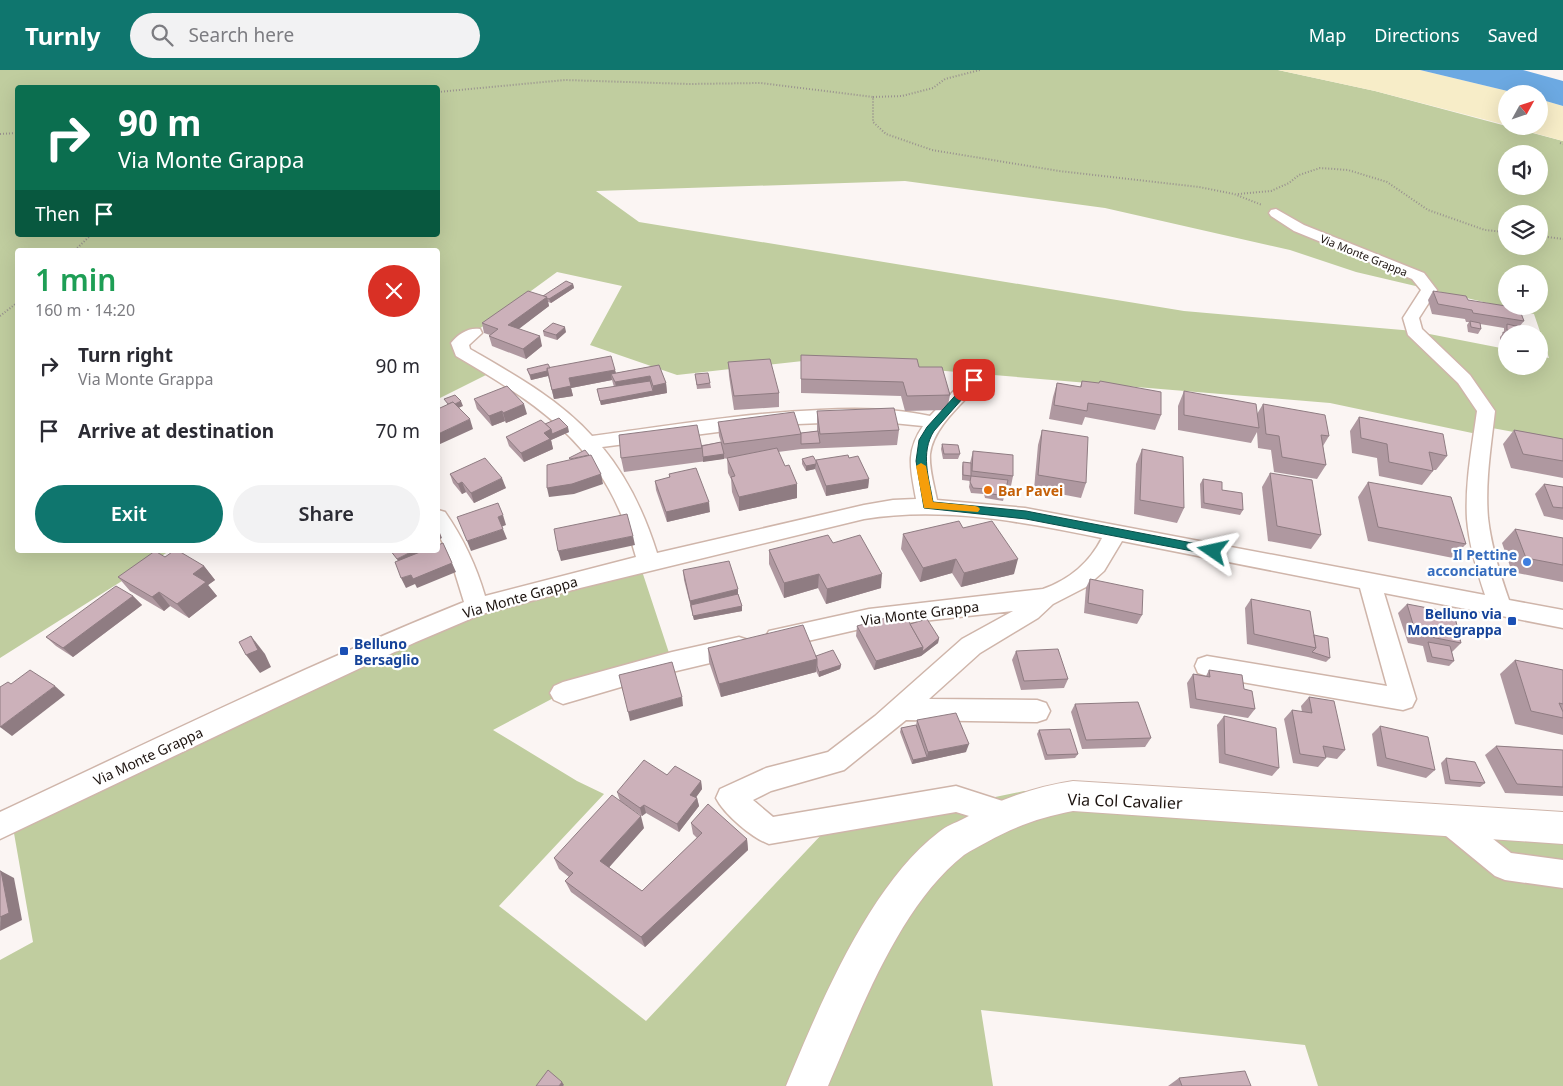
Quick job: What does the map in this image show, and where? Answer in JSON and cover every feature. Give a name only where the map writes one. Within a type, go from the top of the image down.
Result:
[{"type":"main road","name":"Via Col Cavalier","points":[[806,1086],[863,964],[905,893],[952,843],[1005,814],[1023,807],[1073,796],[1563,828]]},
{"type":"street","name":"Via Monte Grappa","points":[[1276,213],[1299,228],[1418,276],[1429,290],[1420,307],[1411,318],[1414,331],[1464,379],[1486,411],[1480,464],[1478,520],[1493,587],[1500,606]]},
{"type":"street","points":[[474,333],[460,343],[462,352],[559,414],[588,443],[616,480],[634,516],[649,563]]},
{"type":"street","points":[[928,506],[920,454],[924,440],[936,423],[974,380]]},
{"type":"street","points":[[588,443],[707,425],[802,416],[884,414],[936,423]]},
{"type":"street","name":"Via Monte Grappa","points":[[0,826],[266,700],[408,635],[477,607],[580,579],[864,512],[893,508],[928,506],[1026,515],[1563,619]]},
{"type":"street","points":[[440,520],[454,541],[469,576],[477,607]]},
{"type":"street","name":"Via Monte Grappa","points":[[563,693],[672,662],[857,620],[1045,598],[1067,590],[1084,578],[1104,556],[1115,533]]},
{"type":"street","points":[[1207,666],[1403,699],[1368,581]]},
{"type":"street","name":"Via Monte Grappa","points":[[1005,814],[956,799],[769,831],[730,798],[766,780],[835,762],[884,724],[971,646],[1030,612],[1045,598]]},
{"type":"street","points":[[901,708],[1037,711]]},
{"type":"street","points":[[1450,822],[1505,866],[1563,874]]},
{"type":"path","points":[[440,92],[526,83],[588,81],[761,84],[800,87],[873,97],[902,96],[933,88],[945,80],[980,70]]},
{"type":"path","points":[[873,97],[873,122],[886,134],[932,150],[1025,166],[1134,178],[1234,194],[1252,200],[1276,213]]},
{"type":"path","points":[[0,134],[15,133]]},
{"type":"path","points":[[1234,194],[1272,191],[1299,175],[1320,168],[1348,170],[1387,182],[1428,210],[1485,230],[1498,231]]},
{"type":"path","points":[[77,248],[89,237]]},
{"type":"path","points":[[1548,237],[1563,239]]},
{"type":"path","points":[[0,316],[15,304]]},
{"type":"green space","points":[[0,70],[1278,70],[1375,91],[1498,124],[1498,135],[1540,135],[1563,141],[1563,441],[1492,428],[1491,437],[1330,403],[812,360],[677,375],[590,345],[622,286],[557,272],[460,343],[494,371],[440,398],[440,248],[15,248],[15,553],[166,553],[0,658]],"holes":[[[905,181],[1105,208],[1290,250],[1356,272],[1498,306],[1498,265],[1548,265],[1548,315],[1534,315],[1538,325],[1548,325],[1548,375],[1498,375],[1498,347],[1414,331],[1184,311],[639,222],[596,191]]]},
{"type":"green space","points":[[638,559],[672,662],[563,693],[493,730],[577,781],[604,794],[499,906],[646,1021],[823,833],[1024,791],[1286,801],[1563,816],[1563,1086],[1318,1086],[1305,1045],[981,1010],[993,1086],[0,1086],[0,960],[33,942],[11,816],[392,636],[521,586]]},
{"type":"sand","points":[[1278,70],[1420,70],[1498,89],[1498,123],[1375,91]]},
{"type":"sand","points":[[1548,102],[1563,106],[1563,141],[1541,135],[1548,135]]},
{"type":"water","points":[[1420,70],[1523,70],[1563,81],[1563,106],[1548,102],[1548,85],[1498,85],[1498,89]]},
{"type":"building","points":[[566,281],[573,284],[549,299],[543,296]]},
{"type":"building","points":[[528,291],[547,297],[508,325],[540,336],[523,349],[489,336],[498,329],[482,323]]},
{"type":"building","points":[[1433,291],[1466,296],[1468,300],[1498,305],[1498,315],[1522,315],[1524,321],[1473,313],[1472,310],[1438,304]]},
{"type":"building","points":[[1470,321],[1480,323],[1481,329],[1471,327]]},
{"type":"building","points":[[553,323],[565,327],[556,335],[543,331]]},
{"type":"building","points":[[801,355],[917,359],[919,367],[942,367],[950,395],[907,396],[903,382],[801,379]]},
{"type":"building","points":[[611,356],[615,370],[569,378],[571,386],[552,390],[547,368]]},
{"type":"building","points":[[770,359],[779,393],[734,396],[728,362]]},
{"type":"building","points":[[548,364],[550,368],[547,368],[547,371],[530,375],[527,369]]},
{"type":"building","points":[[659,365],[666,383],[653,386],[650,376],[615,382],[611,374]]},
{"type":"building","points":[[708,373],[710,383],[697,385],[695,374]]},
{"type":"building","points":[[650,381],[653,391],[600,401],[597,389]]},
{"type":"building","points":[[1082,381],[1099,383],[1100,381],[1161,392],[1161,415],[1088,403],[1087,411],[1054,405],[1057,383],[1081,387]]},
{"type":"building","points":[[507,386],[524,404],[503,413],[502,411],[489,416],[474,399]]},
{"type":"building","points":[[1184,391],[1256,404],[1259,428],[1184,415]]},
{"type":"building","points":[[455,395],[461,401],[455,404],[453,402],[448,404],[444,399]]},
{"type":"building","points":[[453,402],[470,419],[440,433],[440,408]]},
{"type":"building","points":[[1263,404],[1325,415],[1329,436],[1321,435],[1326,465],[1282,457],[1279,436],[1266,434]]},
{"type":"building","points":[[894,408],[899,430],[820,434],[817,411]]},
{"type":"building","points":[[794,412],[801,434],[724,444],[718,422]]},
{"type":"building","points":[[1359,417],[1443,434],[1447,456],[1429,452],[1433,471],[1389,462],[1387,444],[1361,438]]},
{"type":"building","points":[[559,418],[568,427],[552,434],[551,429],[545,424]]},
{"type":"building","points":[[541,420],[551,429],[544,433],[550,439],[521,453],[506,437]]},
{"type":"building","points":[[697,425],[702,448],[621,458],[619,435]]},
{"type":"building","points":[[1042,430],[1088,437],[1086,483],[1038,475]]},
{"type":"building","points":[[1514,430],[1563,439],[1563,461],[1523,454]]},
{"type":"building","points":[[818,431],[820,443],[801,444],[801,433]]},
{"type":"building","points":[[721,442],[724,454],[703,457],[702,446]]},
{"type":"building","points":[[942,444],[958,445],[960,454],[944,454]]},
{"type":"building","points":[[777,448],[785,466],[789,465],[797,484],[739,497],[731,477],[735,476],[727,458]]},
{"type":"building","points":[[1142,449],[1183,457],[1184,508],[1140,500]]},
{"type":"building","points":[[585,450],[589,455],[569,458]]},
{"type":"building","points":[[973,451],[1013,455],[1013,476],[972,471]]},
{"type":"building","points":[[591,455],[601,474],[572,484],[547,488],[547,465]]},
{"type":"building","points":[[848,455],[849,458],[858,456],[869,479],[826,486],[816,460]]},
{"type":"building","points":[[813,456],[816,464],[806,466],[802,459]]},
{"type":"building","points":[[485,458],[502,478],[471,493],[462,482],[458,484],[450,474]]},
{"type":"building","points":[[963,462],[971,463],[971,476],[963,475]]},
{"type":"building","points":[[696,468],[709,502],[666,512],[655,481],[670,477],[669,474]]},
{"type":"building","points":[[1270,473],[1312,480],[1321,535],[1277,526]]},
{"type":"building","points":[[971,476],[1008,480],[1004,496],[986,493],[986,489],[973,488],[970,482]]},
{"type":"building","points":[[1203,479],[1222,482],[1222,490],[1242,493],[1243,510],[1204,503]]},
{"type":"building","points":[[1368,482],[1451,497],[1466,544],[1378,527]]},
{"type":"building","points":[[1544,484],[1563,487],[1563,508],[1553,507]]},
{"type":"building","points":[[498,503],[503,515],[498,517],[503,529],[467,541],[457,517]]},
{"type":"building","points":[[627,514],[633,536],[558,551],[554,529]]},
{"type":"building","points":[[959,521],[963,528],[992,521],[1018,559],[964,573],[956,559],[923,568],[903,534]]},
{"type":"building","points":[[1515,529],[1563,538],[1563,565],[1526,558]]},
{"type":"building","points":[[828,535],[833,543],[860,535],[882,574],[827,589],[819,574],[784,583],[769,550]]},
{"type":"building","points":[[443,543],[452,563],[413,579],[411,575],[401,578],[395,562],[418,553],[440,553],[440,544]]},
{"type":"building","points":[[152,553],[158,553],[165,557],[171,553],[182,553],[204,566],[193,574],[206,582],[177,604],[159,592],[152,597],[118,577]]},
{"type":"building","points":[[392,553],[409,553],[397,559]]},
{"type":"building","points":[[729,561],[738,589],[690,601],[683,570]]},
{"type":"building","points":[[1090,579],[1143,590],[1142,615],[1088,603]]},
{"type":"building","points":[[116,586],[133,596],[63,648],[46,637]]},
{"type":"building","points":[[738,594],[742,606],[693,616],[691,605]]},
{"type":"building","points":[[1251,599],[1310,611],[1316,648],[1254,634]]},
{"type":"building","points":[[1407,604],[1454,613],[1461,643],[1416,634]]},
{"type":"building","points":[[904,613],[923,647],[876,661],[857,626]]},
{"type":"building","points":[[927,619],[939,638],[922,652],[923,647],[910,624]]},
{"type":"building","points":[[803,625],[817,659],[719,684],[708,648]]},
{"type":"building","points":[[1314,635],[1328,638],[1330,658],[1312,652],[1316,648]]},
{"type":"building","points":[[251,636],[258,650],[246,655],[239,642]]},
{"type":"building","points":[[1428,642],[1450,646],[1454,661],[1432,657]]},
{"type":"building","points":[[1058,649],[1068,679],[1024,681],[1016,651]]},
{"type":"building","points":[[833,650],[841,665],[819,672],[816,656]]},
{"type":"building","points":[[1515,660],[1563,670],[1563,704],[1559,703],[1563,712],[1563,718],[1531,711]]},
{"type":"building","points":[[672,662],[682,697],[628,712],[619,675]]},
{"type":"building","points":[[30,670],[55,686],[0,727],[0,687],[8,682],[11,684]]},
{"type":"building","points":[[1209,670],[1242,675],[1244,689],[1252,691],[1255,709],[1196,699],[1193,674],[1210,677]]},
{"type":"building","points":[[1309,697],[1334,701],[1345,750],[1323,746],[1326,758],[1300,754],[1292,710],[1312,713]]},
{"type":"building","points":[[1138,702],[1151,738],[1086,740],[1075,704]]},
{"type":"building","points":[[956,713],[969,744],[928,752],[917,720]]},
{"type":"building","points":[[1224,716],[1276,728],[1279,768],[1225,754]]},
{"type":"building","points":[[916,725],[927,757],[913,760],[901,728]]},
{"type":"building","points":[[1380,726],[1428,737],[1435,770],[1386,758]]},
{"type":"building","points":[[1070,729],[1078,754],[1047,755],[1039,730]]},
{"type":"building","points":[[1496,746],[1563,750],[1563,787],[1517,784]]},
{"type":"building","points":[[1446,758],[1475,762],[1485,783],[1450,780]]},
{"type":"building","points":[[644,760],[667,775],[675,766],[701,781],[690,795],[697,798],[677,824],[644,805],[640,808],[617,792]]},
{"type":"building","points":[[612,795],[641,816],[600,861],[642,891],[702,833],[691,823],[708,804],[747,839],[641,937],[565,881],[573,873],[554,858]]},
{"type":"building","points":[[0,871],[9,913],[0,917]]},
{"type":"building","points":[[548,1070],[562,1082],[559,1086],[536,1086]]},
{"type":"building","points":[[1245,1071],[1251,1086],[1182,1086],[1179,1078]]},
{"type":"slow traffic","points":[[921,466],[928,506],[975,509]]},
{"type":"place","name":"Bar Pavei","points":[[988,490]]},
{"type":"place","name":"Il Pettine acconciature","points":[[1527,562]]},
{"type":"place","name":"Belluno via Montegrappa","points":[[1512,621]]},
{"type":"place","name":"Belluno Bersaglio","points":[[344,651]]},
{"type":"route","points":[[974,380],[930,429],[921,447],[920,454],[928,506],[1026,515],[1213,551]]}]
